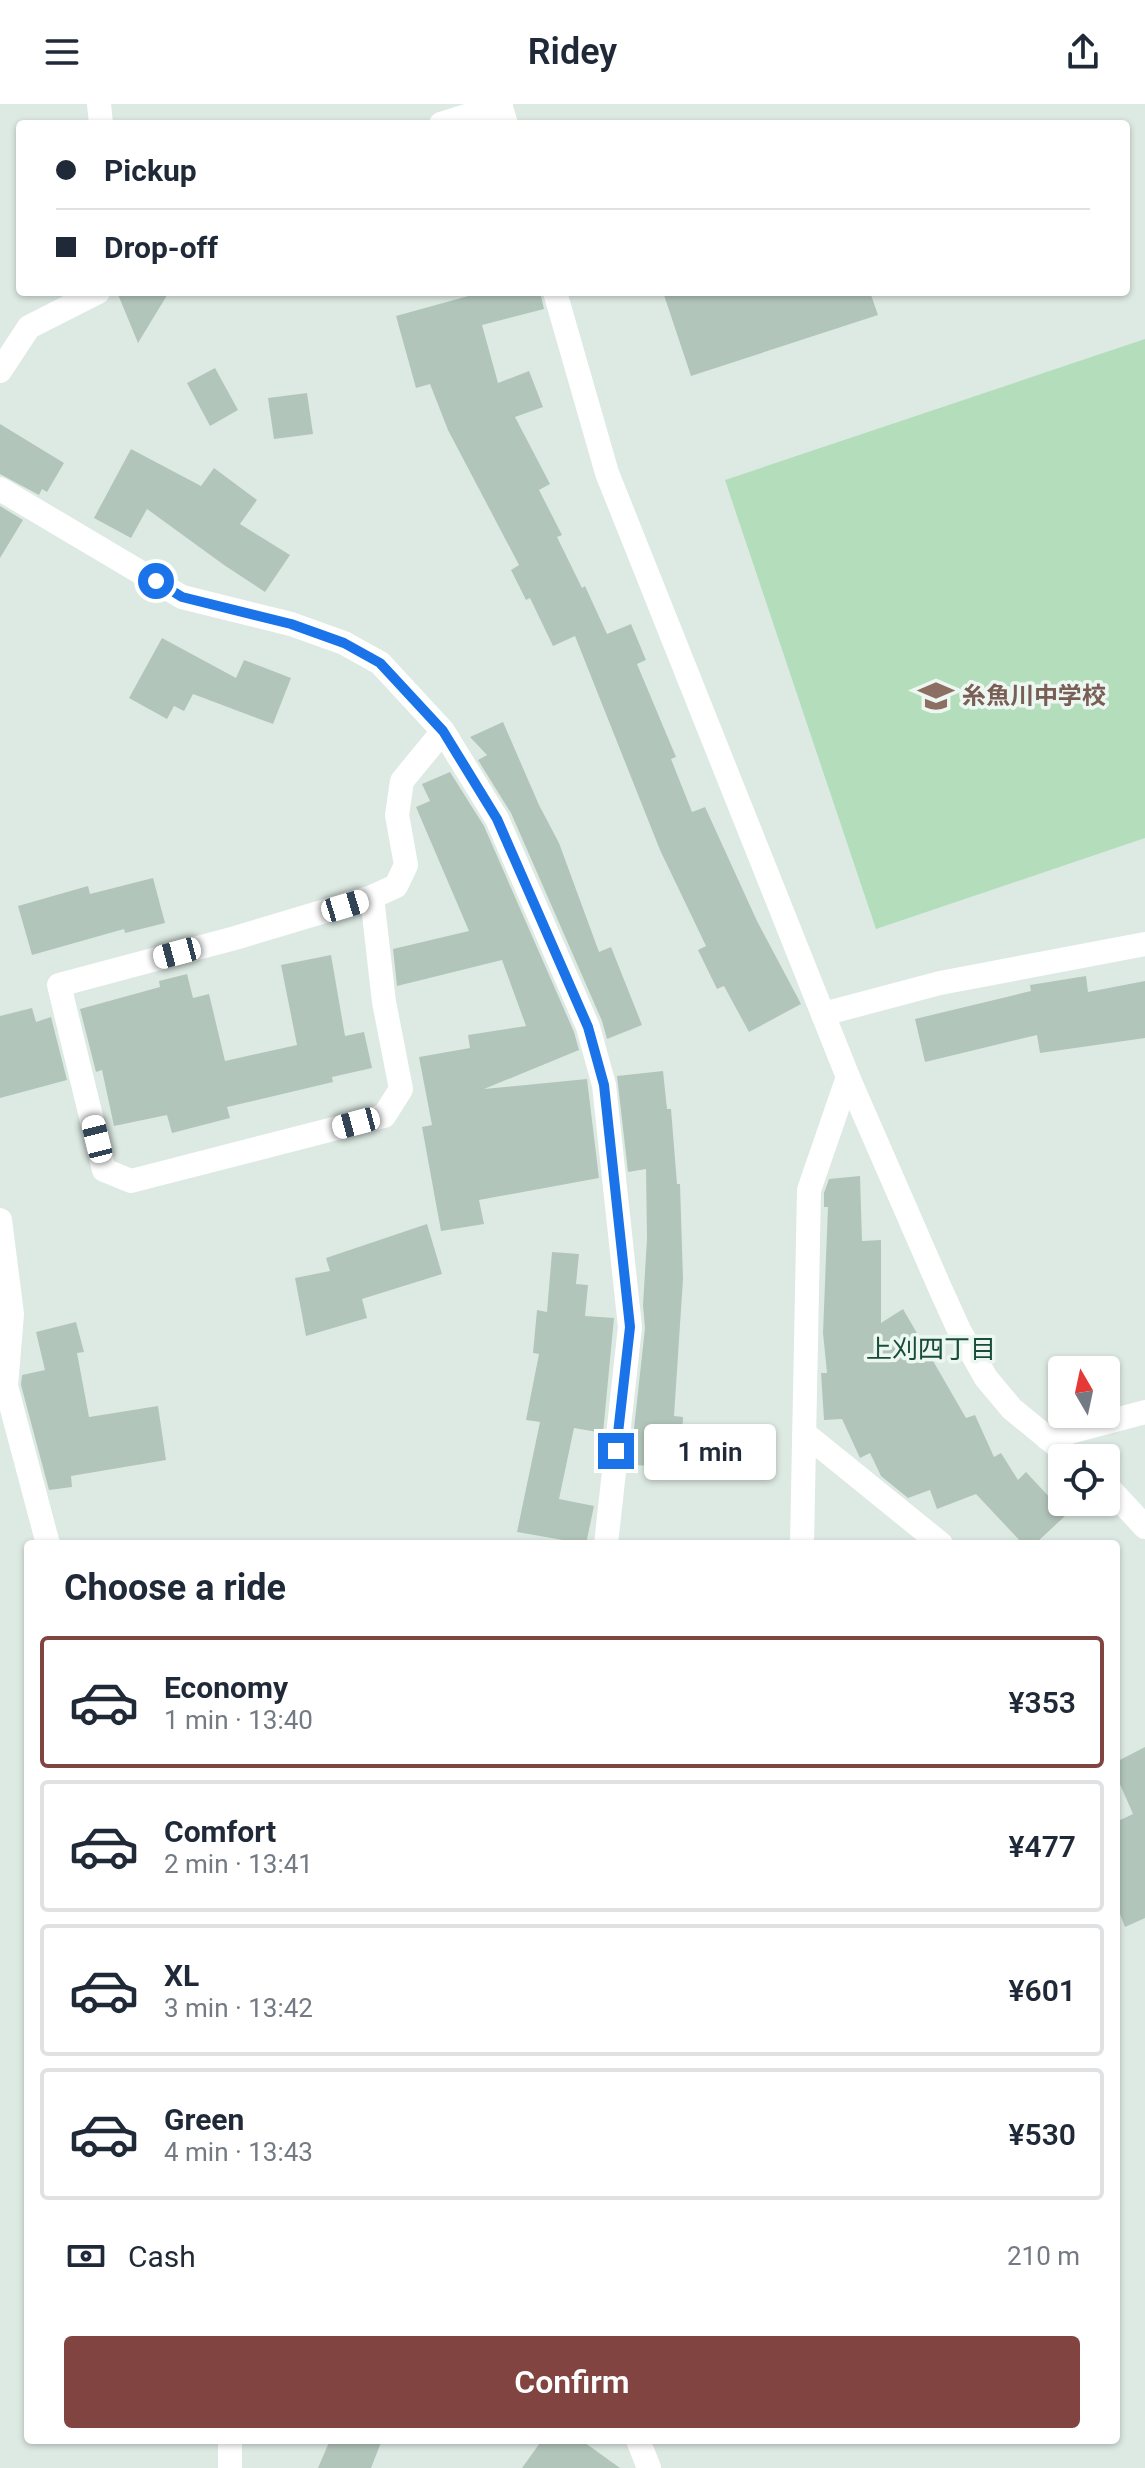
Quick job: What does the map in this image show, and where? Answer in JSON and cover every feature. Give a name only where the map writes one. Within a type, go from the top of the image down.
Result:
[{"type":"street","points":[[453,120],[500,104]]},
{"type":"street","points":[[0,371],[29,327],[90,296]]},
{"type":"street","points":[[556,296],[607,473],[848,1077],[960,1332],[1012,1409],[1054,1444]]},
{"type":"street","points":[[0,489],[182,597],[291,624],[344,643],[380,663],[443,731],[497,819],[588,1027],[604,1085],[630,1327],[606,1540]]},
{"type":"street","points":[[372,897],[384,1002],[401,1089],[384,1116],[131,1181],[104,1170],[59,985],[235,938],[372,897],[396,886],[406,865],[397,815],[402,781],[443,731]]},
{"type":"street","points":[[823,1014],[940,983],[1145,944]]},
{"type":"street","points":[[802,1540],[809,1190],[848,1077]]},
{"type":"street","points":[[0,1220],[12,1314],[6,1386],[47,1540]]},
{"type":"street","points":[[1047,1438],[1145,1412]]},
{"type":"street","points":[[804,1433],[936,1540]]},
{"type":"street","points":[[1120,1500],[1145,1527]]},
{"type":"street","points":[[230,2444],[230,2468]]},
{"type":"street","points":[[640,2444],[649,2468]]},
{"type":"green space","points":[[1145,339],[1145,838],[876,929],[725,480]]},
{"type":"building","points":[[119,296],[167,296],[138,343]]},
{"type":"building","points":[[468,296],[541,296],[544,309],[482,325],[498,383],[529,371],[543,407],[515,417],[550,484],[539,490],[562,535],[557,537],[582,588],[585,586],[607,634],[631,624],[646,660],[637,664],[676,757],[671,759],[692,812],[705,807],[757,921],[801,1004],[749,1032],[724,986],[717,989],[698,950],[706,946],[660,850],[575,636],[553,646],[530,598],[526,600],[511,570],[519,565],[448,430],[430,384],[416,388],[396,316]]},
{"type":"building","points":[[664,296],[871,296],[878,315],[691,376]]},
{"type":"building","points":[[215,368],[238,410],[210,426],[187,383]]},
{"type":"building","points":[[307,393],[313,434],[274,439],[268,398]]},
{"type":"building","points":[[0,424],[64,463],[47,492],[42,489],[39,495],[0,474]]},
{"type":"building","points":[[131,449],[201,486],[214,468],[257,500],[240,524],[290,555],[265,592],[147,509],[131,538],[94,518]]},
{"type":"building","points":[[0,506],[23,520],[0,558]]},
{"type":"building","points":[[162,638],[236,678],[244,660],[291,678],[273,724],[193,694],[184,711],[174,706],[167,719],[129,698]]},
{"type":"building","points":[[503,722],[559,843],[599,952],[611,947],[642,1025],[607,1039],[602,1021],[511,813],[478,760],[487,755],[470,737]]},
{"type":"building","points":[[450,772],[484,826],[574,1032],[579,1050],[484,1089],[587,1079],[599,1178],[479,1200],[484,1224],[441,1231],[422,1127],[432,1125],[419,1057],[470,1048],[468,1035],[526,1026],[502,960],[397,986],[393,949],[469,931],[416,807],[430,801],[422,784]]},
{"type":"building","points":[[153,878],[165,923],[125,933],[124,929],[32,955],[18,906],[88,886],[90,894]]},
{"type":"building","points":[[331,955],[345,1036],[364,1032],[372,1068],[332,1077],[333,1082],[227,1107],[230,1118],[172,1133],[167,1115],[114,1126],[102,1070],[96,1072],[80,1009],[160,987],[159,981],[187,974],[193,998],[209,994],[225,1061],[297,1045],[281,965]]},
{"type":"building","points":[[1086,976],[1088,992],[1145,981],[1145,1038],[1040,1053],[1037,1035],[925,1062],[915,1019],[1031,991],[1030,985]]},
{"type":"building","points":[[32,1008],[36,1022],[51,1017],[67,1080],[0,1098],[0,1016]]},
{"type":"building","points":[[663,1071],[667,1109],[671,1109],[677,1184],[680,1184],[683,1279],[674,1416],[683,1417],[682,1435],[693,1435],[692,1468],[633,1465],[645,1328],[646,1169],[628,1172],[617,1076]]},
{"type":"building","points":[[860,1176],[862,1241],[881,1240],[881,1323],[903,1309],[966,1418],[975,1415],[994,1457],[1001,1453],[1018,1480],[1026,1472],[1048,1496],[1048,1516],[1065,1516],[1039,1540],[1019,1540],[976,1494],[937,1509],[930,1490],[908,1498],[881,1476],[870,1453],[860,1458],[842,1419],[824,1420],[821,1373],[827,1373],[823,1333],[828,1207],[824,1207],[824,1193],[829,1179]]},
{"type":"building","points":[[427,1224],[442,1274],[362,1299],[367,1318],[306,1336],[295,1278],[330,1271],[326,1258]]},
{"type":"building","points":[[552,1252],[579,1254],[576,1284],[588,1285],[585,1316],[614,1318],[603,1433],[574,1428],[559,1499],[594,1506],[587,1540],[563,1540],[517,1532],[540,1422],[526,1420],[539,1354],[533,1353],[537,1310],[547,1312]]},
{"type":"building","points":[[76,1322],[84,1352],[77,1353],[89,1417],[158,1406],[166,1460],[71,1476],[72,1487],[49,1490],[21,1385],[22,1375],[45,1370],[36,1332]]},
{"type":"building","points":[[1145,1747],[1145,1918],[1125,1927],[1120,1914],[1120,1820],[1133,1814],[1120,1784],[1120,1760]]},
{"type":"building","points":[[328,2444],[380,2444],[371,2468],[318,2468]]},
{"type":"building","points":[[539,2444],[587,2444],[620,2468],[522,2468]]},
{"type":"place","name":"糸魚川中学校","points":[[936,696]]},
{"type":"district","name":"上刈四丁目","points":[[931,1349]]},
{"type":"route","points":[[156,581],[182,597],[291,624],[344,643],[380,663],[443,731],[497,819],[588,1027],[604,1085],[630,1327],[616,1451]]}]
